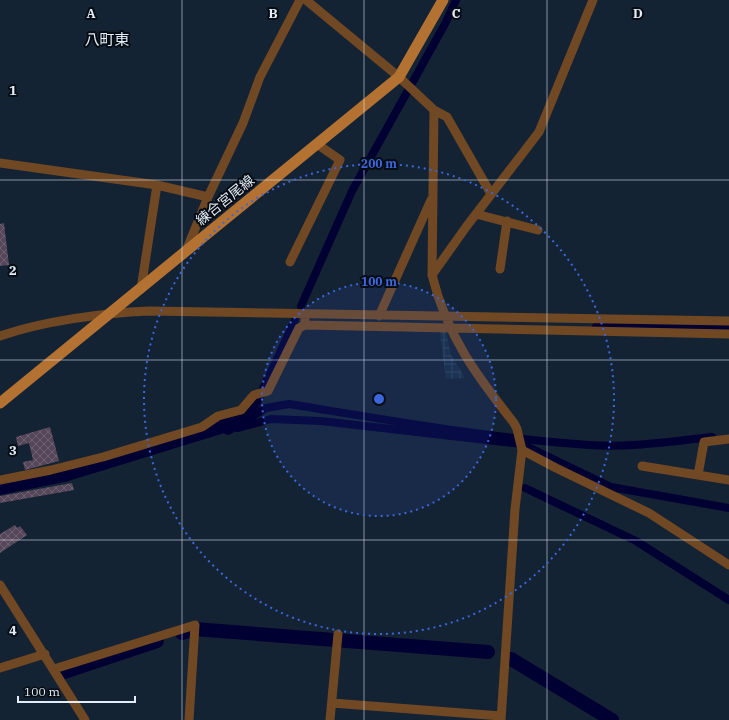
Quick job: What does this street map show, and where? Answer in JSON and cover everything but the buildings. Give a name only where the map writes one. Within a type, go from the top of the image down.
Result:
[{"type":"main road","name":"練合宮尾線","points":[[0,403],[398,77],[415,52],[444,0]]},
{"type":"street","points":[[186,251],[208,197],[243,123],[260,77],[300,0]]},
{"type":"street","points":[[306,0],[398,77],[434,110],[447,117],[491,194]]},
{"type":"street","points":[[432,275],[476,214],[539,132],[593,0]]},
{"type":"street","points":[[332,703],[501,718],[515,509],[521,448],[517,429],[481,382],[458,345],[450,328],[432,275],[434,110]]},
{"type":"street","points":[[290,262],[340,160],[317,144]]},
{"type":"street","points":[[0,163],[157,185],[208,197]]},
{"type":"street","points":[[140,289],[157,185]]},
{"type":"street","points":[[379,316],[432,196]]},
{"type":"street","points":[[476,214],[508,221],[538,230]]},
{"type":"street","points":[[500,269],[508,221]]},
{"type":"street","points":[[0,336],[31,327],[110,313],[149,311],[305,315],[729,321]]},
{"type":"street","points":[[305,315],[305,325]]},
{"type":"street","points":[[0,480],[51,470],[103,457],[202,427],[218,416],[241,410],[254,395],[268,392],[299,328],[305,325],[729,334]]},
{"type":"street","points":[[698,475],[704,442],[729,439]]},
{"type":"street","points":[[521,448],[556,468],[648,513],[729,565]]},
{"type":"street","points":[[642,466],[729,480]]},
{"type":"street","points":[[0,585],[85,720]]},
{"type":"street","points":[[54,669],[195,625],[190,720]]},
{"type":"street","points":[[330,720],[338,634]]},
{"type":"street","points":[[0,668],[44,654]]},
{"type":"shaded area","points":[[440,332],[446,332],[451,355],[465,378],[446,379]]},
{"type":"waterway","points":[[301,306],[352,191],[446,22],[456,0]]},
{"type":"waterway","points":[[236,421],[256,404],[295,320]]},
{"type":"waterway","points":[[596,327],[729,329]]},
{"type":"waterway","points":[[220,427],[228,431],[266,408],[289,404],[476,433],[589,445],[620,446],[712,437]]},
{"type":"waterway","points":[[238,428],[271,419],[321,421],[522,444],[611,487],[729,508]]},
{"type":"waterway","points":[[0,488],[64,475],[236,421]]},
{"type":"waterway","points":[[525,488],[636,541],[729,600]]},
{"type":"waterway","points":[[182,633],[194,629],[488,652]]},
{"type":"waterway","points":[[64,672],[157,641]]},
{"type":"waterway","points":[[511,659],[612,720]]},
{"type":"district","name":"八町東","points":[[107,40]]}]
